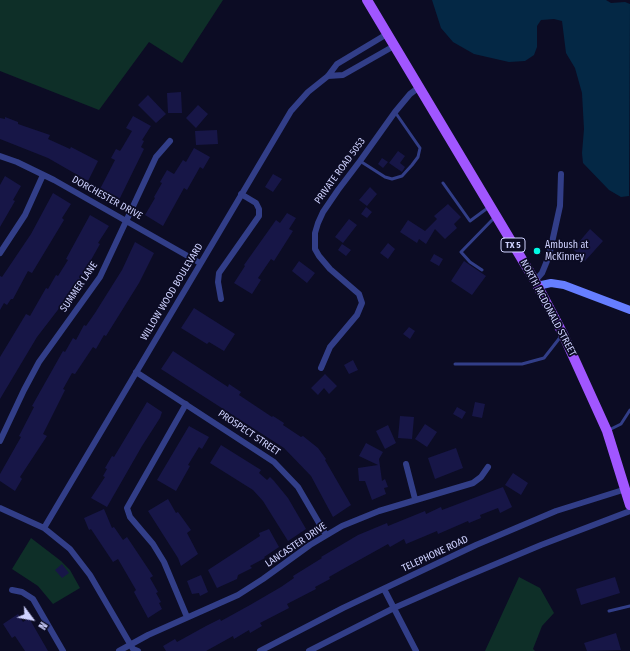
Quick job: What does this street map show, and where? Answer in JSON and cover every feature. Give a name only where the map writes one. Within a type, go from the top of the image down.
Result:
[{"type":"main road","name":"NORTH MCDONALD STREET","points":[[367,0],[418,88],[536,283],[563,334],[607,431],[630,505]]},
{"type":"street","name":"WILLOW WOOD BOULEVARD","points":[[44,528],[291,111],[308,92],[328,76],[337,64],[387,34]]},
{"type":"street","name":"WILLOW WOOD BOULEVARD","points":[[328,76],[343,75],[394,46]]},
{"type":"street","name":"PRIVATE ROAD 5053","points":[[321,368],[330,347],[357,315],[362,300],[359,294],[330,269],[319,256],[315,249],[315,233],[323,212],[395,112],[410,94],[418,88]]},
{"type":"street","name":"SUMMER LANE","points":[[0,442],[31,375],[49,347],[95,286],[156,157],[170,141]]},
{"type":"street","name":"DORCHESTER DRIVE","points":[[0,156],[43,175],[200,263]]},
{"type":"street","points":[[536,283],[549,256],[560,206],[561,174]]},
{"type":"street","points":[[0,253],[24,215],[43,175]]},
{"type":"street","points":[[221,299],[218,282],[219,274],[259,216],[259,209],[256,203],[242,194]]},
{"type":"street","points":[[536,283],[564,285],[630,310]]},
{"type":"street","name":"PROSPECT STREET","points":[[136,372],[274,462],[298,487],[326,535]]},
{"type":"street","points":[[186,404],[129,503],[128,512],[130,517],[159,552],[187,617]]},
{"type":"street","points":[[406,464],[415,499]]},
{"type":"street","name":"LANCASTER DRIVE","points":[[118,651],[134,649],[148,635],[238,595],[326,535],[370,514],[415,499],[473,483],[481,477],[488,467]]},
{"type":"street","name":"TELEPHONE ROAD","points":[[260,651],[343,608],[476,545],[556,511],[626,489]]},
{"type":"street","points":[[0,508],[44,528],[64,544],[82,562],[134,649]]},
{"type":"street","points":[[309,651],[394,608],[541,545],[630,511]]},
{"type":"street","points":[[384,589],[416,651]]},
{"type":"street","points":[[12,590],[22,592],[33,599],[63,651]]},
{"type":"lane","points":[[360,161],[385,177],[392,179],[402,176],[418,157],[420,152],[417,142],[395,112]]},
{"type":"lane","points":[[443,183],[470,221],[490,206]]},
{"type":"lane","points":[[482,270],[470,262],[461,252],[496,216]]},
{"type":"lane","points":[[455,364],[522,364],[544,358],[563,334]]},
{"type":"lane","points":[[607,431],[621,424],[630,410]]},
{"type":"lane","points":[[609,611],[630,606]]},
{"type":"green space","points":[[0,0],[223,0],[182,63],[149,42],[99,110],[0,71]]},
{"type":"green space","points":[[31,538],[61,561],[70,570],[80,588],[53,604],[38,586],[12,569]]},
{"type":"green space","points":[[519,577],[540,588],[554,613],[542,626],[533,649],[535,651],[485,651]]},
{"type":"water","points":[[432,0],[606,0],[611,3],[625,2],[630,4],[629,196],[621,197],[609,190],[583,163],[582,153],[584,129],[582,93],[575,68],[566,53],[562,21],[554,19],[541,20],[537,26],[537,47],[534,55],[525,61],[509,62],[474,54],[453,42],[441,28]]},
{"type":"building","points":[[181,92],[182,113],[168,113],[167,93]]},
{"type":"building","points":[[148,95],[166,114],[156,123],[138,105]]},
{"type":"building","points":[[198,105],[208,114],[196,128],[186,118]]},
{"type":"building","points":[[133,116],[151,126],[142,140],[144,141],[141,147],[144,149],[119,200],[100,189],[115,160],[111,158],[116,149],[120,151],[132,131],[126,128]]},
{"type":"building","points":[[5,117],[18,122],[18,124],[50,135],[48,139],[70,149],[71,147],[98,161],[88,181],[48,158],[0,139],[0,118],[5,119]]},
{"type":"building","points":[[217,130],[218,144],[196,145],[195,131]]},
{"type":"building","points":[[194,148],[210,157],[203,169],[200,167],[187,190],[184,188],[163,226],[145,215],[155,198],[154,197],[162,183],[160,182],[167,170],[174,174],[183,160],[186,162]]},
{"type":"building","points":[[398,151],[405,156],[400,163],[405,167],[402,172],[389,163]]},
{"type":"building","points":[[382,158],[388,162],[383,168],[378,164]]},
{"type":"building","points":[[273,174],[282,179],[273,192],[265,187]]},
{"type":"building","points":[[5,176],[21,186],[13,200],[15,201],[0,227],[0,185]]},
{"type":"building","points":[[370,187],[377,194],[367,206],[359,200]]},
{"type":"building","points":[[53,193],[71,204],[62,218],[64,220],[32,273],[28,271],[13,299],[11,299],[7,305],[4,303],[0,310],[0,276],[2,277],[31,234]]},
{"type":"building","points":[[448,204],[461,217],[454,224],[457,228],[445,239],[435,229],[426,244],[419,239],[417,243],[400,232],[408,220],[425,231],[437,219],[434,216]]},
{"type":"building","points":[[366,207],[372,212],[367,218],[361,214]]},
{"type":"building","points":[[287,213],[296,218],[289,229],[293,231],[274,261],[271,259],[258,278],[261,280],[252,294],[234,283],[245,266],[244,265],[276,220],[280,223]]},
{"type":"building","points":[[90,215],[109,226],[98,243],[100,244],[77,285],[37,337],[0,399],[0,357],[26,314],[30,316],[46,288],[48,289],[56,275],[58,276],[68,260],[66,259]]},
{"type":"building","points":[[349,219],[357,225],[343,243],[335,237]]},
{"type":"building","points":[[590,229],[603,241],[585,261],[573,249]]},
{"type":"building","points":[[135,242],[154,253],[139,283],[106,336],[104,335],[96,349],[93,347],[75,374],[72,373],[63,389],[65,390],[43,434],[47,436],[20,477],[22,479],[15,491],[0,481],[0,474],[21,437],[19,436],[34,407],[32,406],[63,351],[65,352],[73,338],[76,340],[84,325],[86,326],[95,313],[122,270]]},
{"type":"building","points":[[388,243],[395,249],[388,259],[380,253]]},
{"type":"building","points":[[342,244],[351,250],[346,256],[338,250]]},
{"type":"building","points":[[434,254],[443,259],[439,266],[430,261]]},
{"type":"building","points":[[299,261],[315,273],[307,283],[292,271]]},
{"type":"building","points":[[464,261],[486,276],[472,295],[451,281]]},
{"type":"building","points":[[194,308],[235,334],[224,351],[209,342],[207,344],[181,328]]},
{"type":"building","points":[[409,327],[415,331],[410,339],[403,334]]},
{"type":"building","points":[[173,351],[228,387],[229,384],[241,392],[239,395],[272,417],[273,416],[284,423],[283,425],[301,437],[303,436],[318,448],[326,459],[325,460],[351,505],[333,517],[311,476],[284,448],[161,369]]},
{"type":"building","points":[[353,360],[358,370],[349,374],[344,365]]},
{"type":"building","points":[[325,374],[337,386],[329,394],[324,388],[318,395],[311,388]]},
{"type":"building","points":[[147,402],[162,412],[160,418],[107,507],[91,498],[105,477],[103,476],[107,469],[105,468],[112,456],[114,457]]},
{"type":"building","points":[[475,402],[485,404],[482,418],[472,416]]},
{"type":"building","points":[[457,407],[466,412],[462,419],[453,414]]},
{"type":"building","points":[[400,416],[414,417],[412,439],[398,438]]},
{"type":"building","points":[[425,424],[437,432],[427,447],[415,439]]},
{"type":"building","points":[[388,425],[396,443],[385,449],[376,431]]},
{"type":"building","points":[[189,426],[209,437],[202,449],[199,447],[188,465],[190,466],[176,491],[157,480]]},
{"type":"building","points":[[366,443],[383,452],[379,459],[382,481],[385,479],[388,487],[384,488],[386,494],[372,500],[365,481],[359,481],[358,468],[378,465],[359,456]]},
{"type":"building","points":[[221,445],[261,470],[259,473],[267,480],[270,477],[288,498],[306,529],[288,541],[263,501],[253,490],[210,463]]},
{"type":"building","points":[[456,448],[463,468],[435,479],[428,458]]},
{"type":"building","points":[[513,473],[528,483],[521,495],[505,485]]},
{"type":"building","points":[[503,487],[512,507],[500,513],[498,508],[480,515],[481,518],[469,523],[468,521],[438,534],[437,531],[406,544],[404,539],[390,547],[388,544],[329,577],[330,579],[315,587],[316,589],[287,604],[289,608],[260,623],[262,626],[250,633],[249,630],[234,639],[233,636],[206,651],[166,651],[163,646],[175,639],[177,642],[250,605],[281,587],[294,578],[293,576],[322,558],[321,557],[358,535],[387,523],[388,526],[425,511],[426,514],[441,507],[442,510]]},
{"type":"building","points":[[168,499],[176,513],[178,512],[191,530],[187,533],[198,554],[181,566],[178,558],[148,511]]},
{"type":"building","points":[[104,509],[112,528],[114,527],[123,540],[127,537],[153,576],[150,578],[158,592],[156,593],[161,602],[159,603],[162,609],[148,618],[134,592],[136,590],[118,559],[113,562],[91,529],[89,530],[84,518]]},
{"type":"building","points":[[269,529],[279,547],[264,557],[265,558],[250,566],[252,568],[238,575],[237,579],[217,588],[208,570],[260,536],[259,533]]},
{"type":"building","points":[[62,564],[69,573],[62,578],[55,570]]},
{"type":"building","points":[[201,575],[208,592],[200,596],[199,593],[192,594],[187,581]]},
{"type":"building","points":[[615,577],[620,593],[581,605],[576,589]]},
{"type":"building","points":[[18,614],[23,622],[29,618],[48,651],[25,651],[15,636],[12,638],[3,624]]},
{"type":"building","points":[[616,633],[621,650],[587,651],[584,643]]},
{"type":"place","name":"Ambush at McKinney","points":[[537,251]]}]
